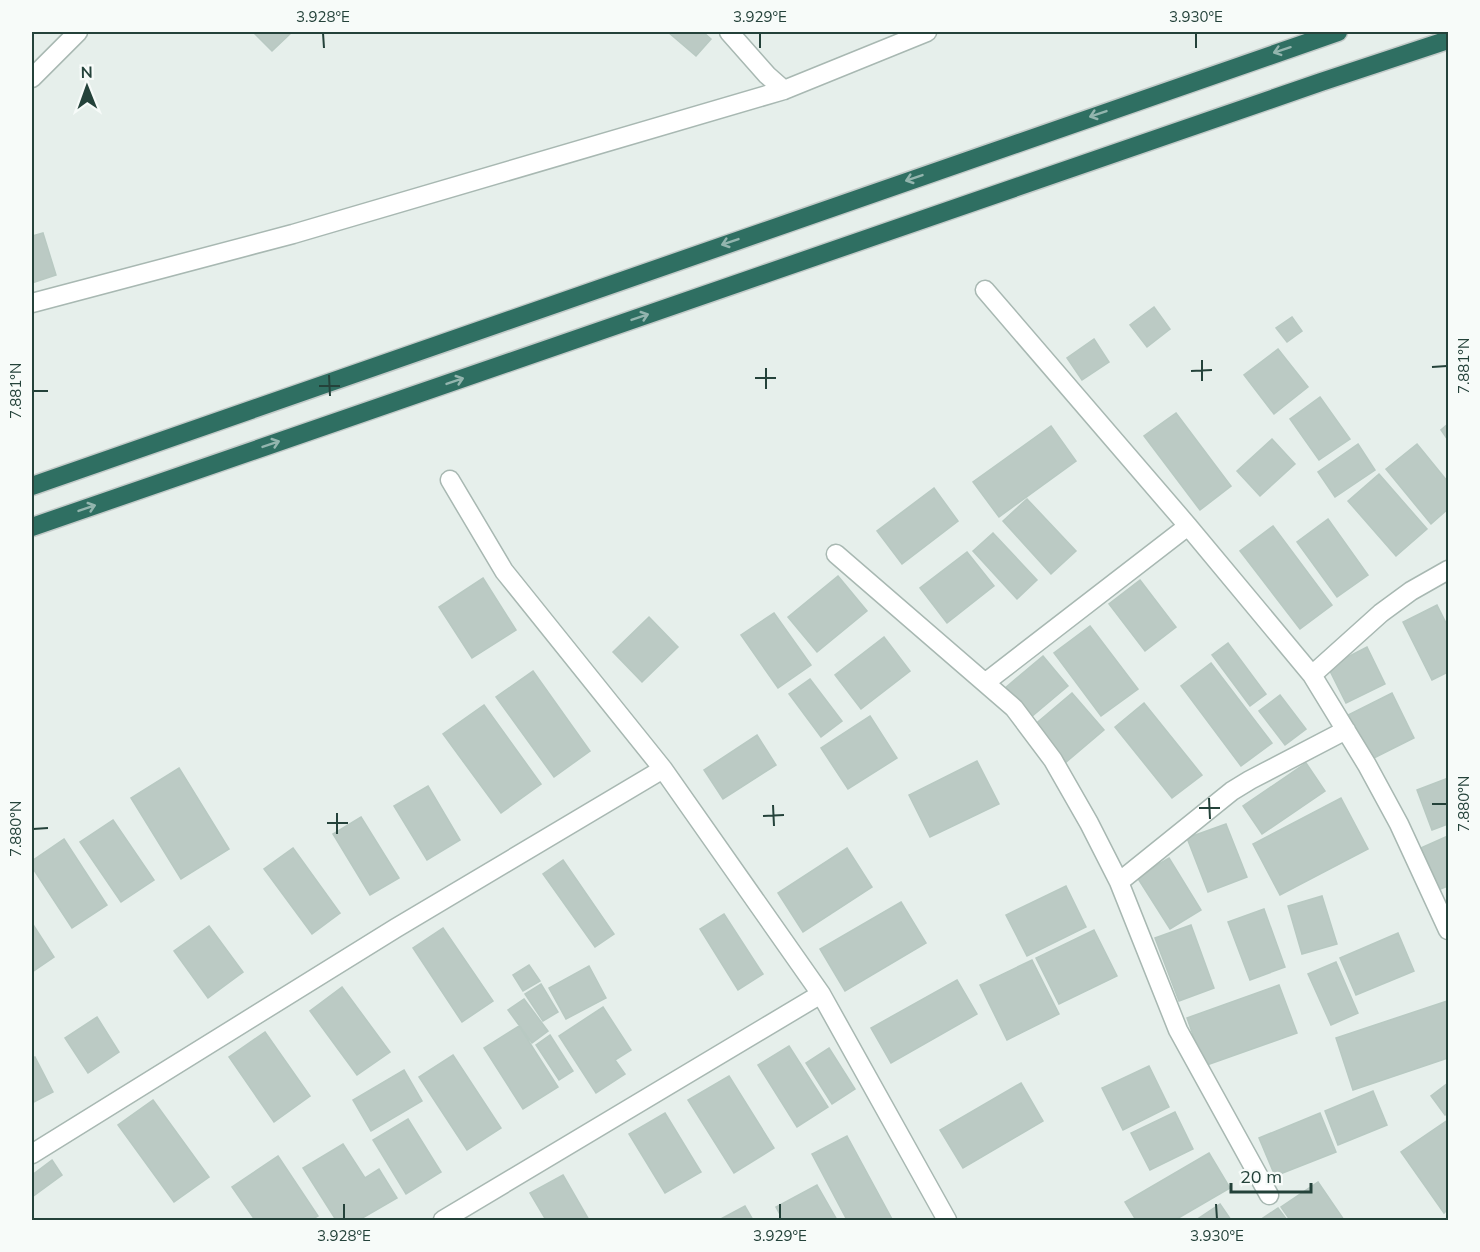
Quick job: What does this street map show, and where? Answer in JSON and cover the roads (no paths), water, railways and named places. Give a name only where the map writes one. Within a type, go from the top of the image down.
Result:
[{"type":"highway","points":[[32,486],[1338,32]]},
{"type":"highway","points":[[32,527],[1449,40]]},
{"type":"street","points":[[32,78],[78,32]]},
{"type":"street","points":[[729,32],[766,75],[784,90]]},
{"type":"street","points":[[32,303],[293,234],[784,90],[927,32]]},
{"type":"street","points":[[985,290],[1188,526],[1312,675],[1367,765],[1399,824],[1449,930]]},
{"type":"street","points":[[450,480],[504,571],[663,769],[821,994],[947,1221]]},
{"type":"street","points":[[986,682],[1188,526]]},
{"type":"street","points":[[836,554],[1014,708],[1053,760],[1119,882],[1178,1030],[1269,1195]]},
{"type":"street","points":[[1312,675],[1381,613],[1411,591],[1449,570]]},
{"type":"street","points":[[1119,882],[1232,792],[1250,780],[1346,730]]},
{"type":"street","points":[[32,1154],[396,928],[663,769]]},
{"type":"street","points":[[442,1221],[821,994]]}]
